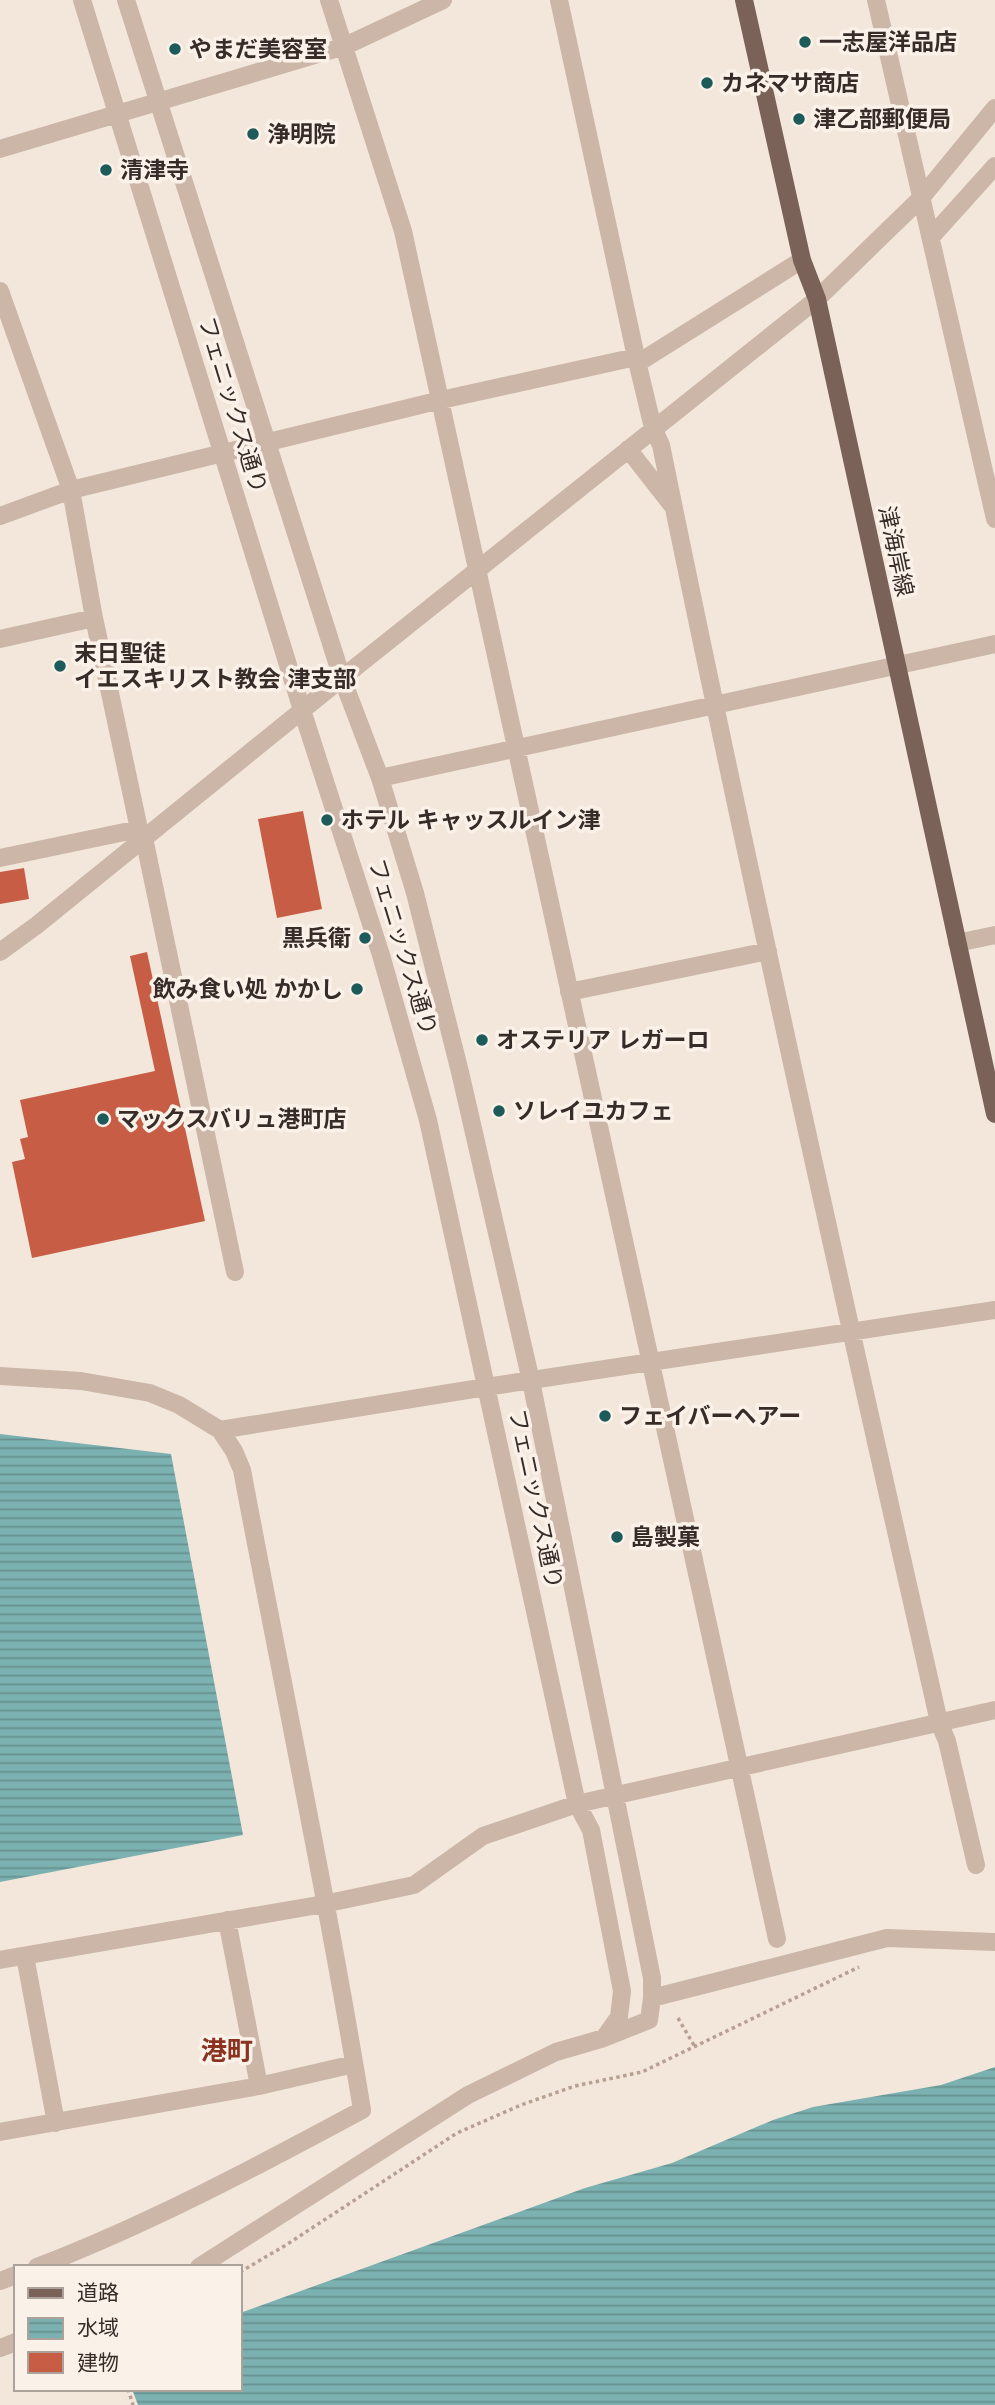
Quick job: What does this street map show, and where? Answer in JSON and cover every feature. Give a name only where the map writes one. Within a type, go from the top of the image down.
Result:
[{"type":"main road","name":"津海岸線","points":[[744,0],[802,260],[817,299],[995,1114]]},
{"type":"street","name":"フェニックス通り","points":[[82,0],[302,710],[381,955],[428,1120],[577,1804],[590,1830],[622,1991],[619,2017],[604,2038]]},
{"type":"street","name":"フェニックス通り","points":[[126,0],[342,678],[380,778],[415,893],[457,1060],[531,1381],[652,1978],[652,1998]]},
{"type":"street","points":[[329,0],[403,231],[777,1939]]},
{"type":"street","points":[[0,149],[345,46],[443,0]]},
{"type":"street","points":[[559,0],[637,360],[653,428],[661,445],[714,705],[850,1331],[939,1722],[947,1741],[976,1865]]},
{"type":"street","points":[[876,0],[995,519]]},
{"type":"street","points":[[0,952],[37,925],[142,833],[302,710],[817,299],[922,198],[995,107]]},
{"type":"street","points":[[932,236],[995,166]]},
{"type":"street","points":[[0,516],[71,490],[441,400],[637,360],[802,260]]},
{"type":"street","points":[[0,291],[71,490],[94,618],[235,1272]]},
{"type":"street","points":[[628,449],[674,508]]},
{"type":"street","points":[[0,639],[94,618]]},
{"type":"street","points":[[380,778],[995,644]]},
{"type":"street","points":[[0,858],[142,833]]},
{"type":"street","points":[[957,943],[995,934]]},
{"type":"street","points":[[569,992],[768,951]]},
{"type":"street","points":[[220,1430],[995,1310]]},
{"type":"street","points":[[0,1376],[80,1381],[150,1393],[179,1405],[220,1430],[234,1451],[242,1470],[324,1904],[345,1998],[362,2110],[89,2247],[42,2265]]},
{"type":"street","points":[[0,1960],[324,1904],[414,1885],[483,1836],[577,1804],[995,1710]]},
{"type":"street","points":[[227,1920],[259,2086]]},
{"type":"street","points":[[202,2265],[468,2095],[556,2052],[604,2038],[649,2020],[652,1998],[887,1938],[995,1942]]},
{"type":"street","points":[[25,1956],[56,2123]]},
{"type":"street","points":[[0,2132],[259,2086],[354,2064]]},
{"type":"path","points":[[242,2271],[457,2133],[521,2105],[575,2086],[642,2073],[862,1965]]},
{"type":"path","points":[[678,2018],[695,2047]]},
{"type":"water","points":[[0,1434],[171,1454],[243,1835],[0,1882]]},
{"type":"water","points":[[995,2067],[995,2405],[138,2405],[133,2391],[242,2391],[242,2312],[585,2188],[672,2163],[773,2120],[813,2107],[941,2085]]},
{"type":"building","points":[[303,811],[322,909],[277,918],[258,819]]},
{"type":"building","points":[[24,868],[29,899],[0,904],[0,872]]},
{"type":"building","name":"マックスバリュ港町店","points":[[147,952],[205,1221],[32,1258],[12,1162],[25,1159],[20,1139],[28,1137],[20,1100],[155,1071],[130,956]]},
{"type":"place","name":"一志屋洋品店","points":[[805,42]]},
{"type":"place","name":"やまだ美容室","points":[[175,49]]},
{"type":"place","name":"カネマサ商店","points":[[707,83]]},
{"type":"place","name":"津乙部郵便局","points":[[799,119]]},
{"type":"place","name":"浄明院","points":[[253,134]]},
{"type":"place","name":"清津寺","points":[[106,170]]},
{"type":"place","name":"末日聖徒 イエスキリスト教会 津支部","points":[[60,666]]},
{"type":"place","name":"ホテル キャッスルイン津","points":[[327,820]]},
{"type":"place","name":"黒兵衛","points":[[365,938]]},
{"type":"place","name":"飲み食い処 かかし","points":[[357,989]]},
{"type":"place","name":"オステリア レガーロ","points":[[482,1040]]},
{"type":"place","name":"ソレイユカフェ","points":[[499,1111]]},
{"type":"place","name":"マックスバリュ港町店","points":[[103,1119]]},
{"type":"place","name":"フェイバーヘアー","points":[[605,1416]]},
{"type":"place","name":"島製菓","points":[[617,1537]]},
{"type":"district","name":"港町","points":[[227,2051]]}]
